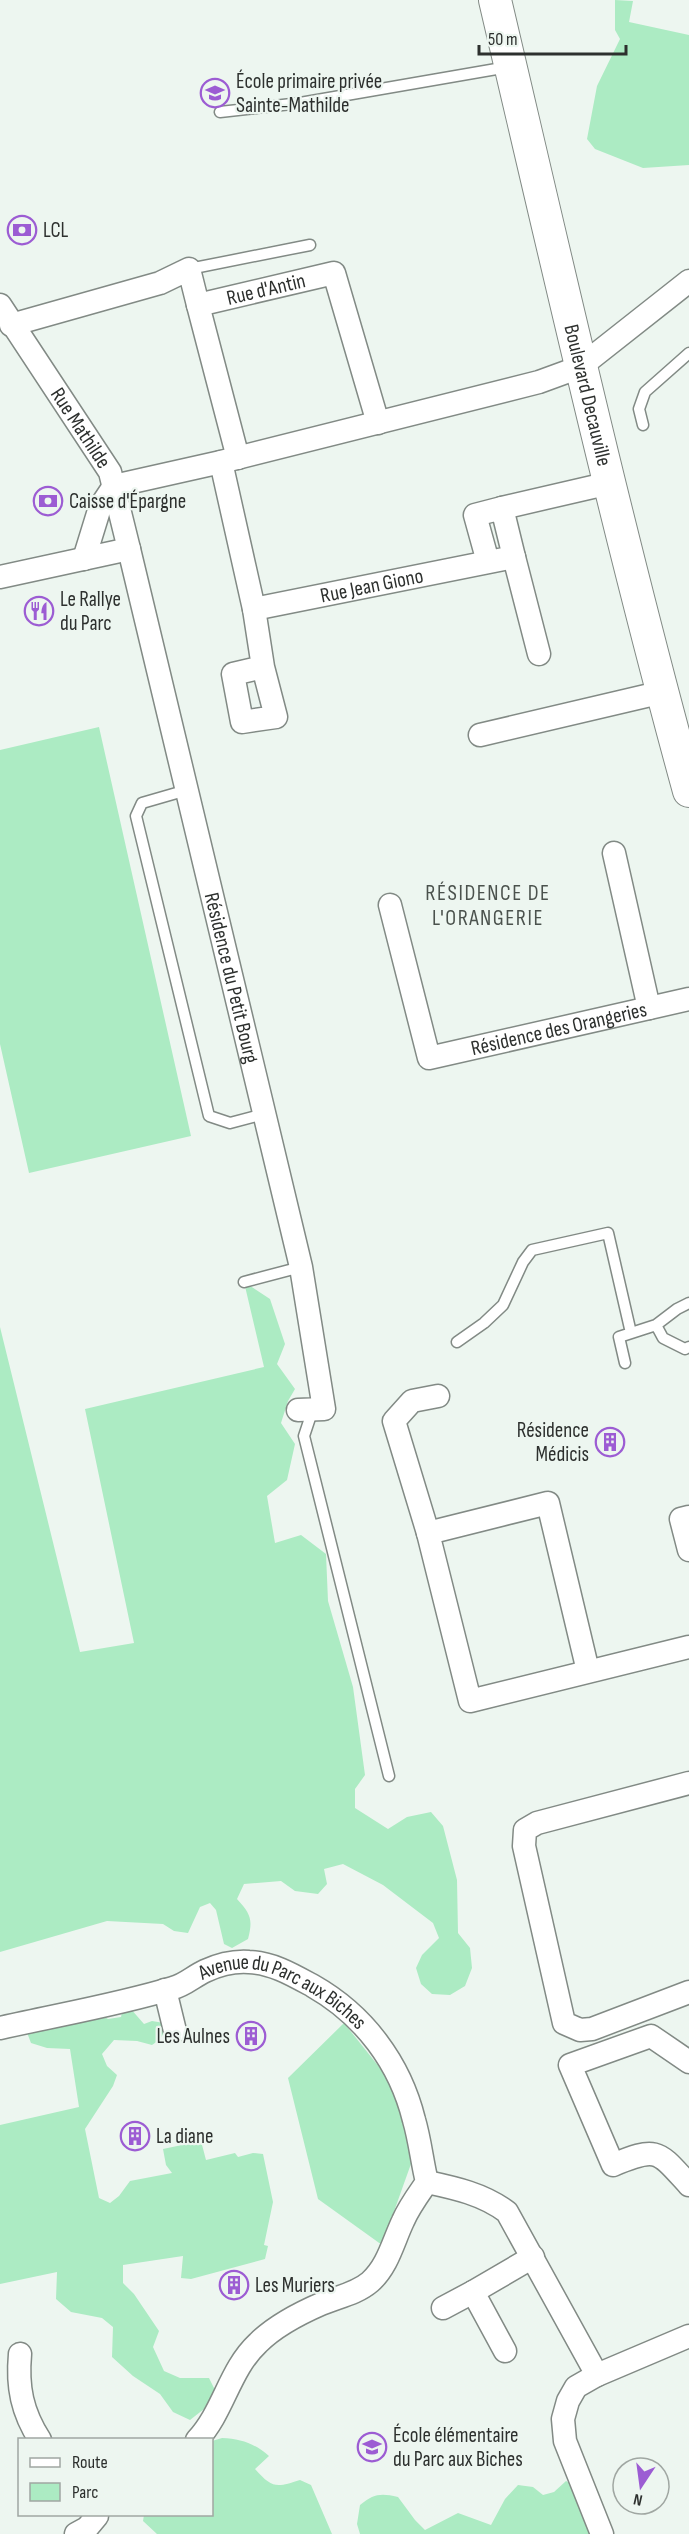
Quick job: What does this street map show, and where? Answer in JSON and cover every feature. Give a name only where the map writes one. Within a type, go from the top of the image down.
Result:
[{"type":"street","name":"Boulevard Decauville","points":[[495,0],[580,367],[689,790]]},
{"type":"street","points":[[11,325],[160,283],[189,269],[198,305]]},
{"type":"street","name":"Rue d'Antin","points":[[229,460],[198,305],[334,273],[378,423]]},
{"type":"street","points":[[114,486],[229,460],[539,382],[580,367],[689,281]]},
{"type":"street","name":"Rue Mathilde","points":[[0,305],[11,325],[110,472],[114,486],[100,507],[84,559]]},
{"type":"street","points":[[229,460],[262,667]]},
{"type":"street","points":[[488,562],[475,515],[610,483]]},
{"type":"street","name":"Résidence du Petit Bourg","points":[[114,486],[301,1267],[312,1409]]},
{"type":"street","points":[[502,508],[538,654]]},
{"type":"street","points":[[0,577],[129,549]]},
{"type":"street","name":"Rue Jean Giono","points":[[254,609],[514,557]]},
{"type":"street","points":[[480,735],[663,692]]},
{"type":"street","points":[[614,853],[649,1008]]},
{"type":"street","name":"Résidence des Orangeries","points":[[390,905],[429,1058],[689,999]]},
{"type":"street","points":[[438,1396],[412,1401],[394,1421],[428,1533],[470,1701],[689,1647]]},
{"type":"street","points":[[428,1533],[548,1503],[588,1671]]},
{"type":"street","points":[[689,1517],[681,1519],[689,1550]]},
{"type":"street","points":[[688,1785],[537,1823],[525,1830],[524,1846],[564,2022],[580,2030],[592,2029],[689,1992]]},
{"type":"street","name":"Avenue du Parc aux Biches","points":[[0,2028],[165,1990],[182,1984],[205,1971],[228,1964],[248,1962],[270,1965],[324,1992],[357,2019],[379,2042],[394,2067],[415,2121],[427,2182]]},
{"type":"street","points":[[165,1990],[176,2031]]},
{"type":"street","points":[[689,2062],[651,2036],[570,2065],[613,2165],[639,2154],[653,2153],[663,2157],[689,2185]]},
{"type":"street","points":[[198,2438],[216,2413],[238,2364],[258,2342],[288,2320],[321,2304],[360,2290],[372,2281],[384,2266],[403,2222],[427,2182],[495,2203],[507,2212],[597,2375]]},
{"type":"street","points":[[443,2308],[533,2257]]},
{"type":"street","points":[[473,2292],[505,2351]]},
{"type":"street","points":[[602,2534],[565,2441],[563,2420],[568,2401],[576,2387],[649,2343],[689,2336]]},
{"type":"street","points":[[20,2354],[18,2379],[29,2423],[39,2438]]},
{"type":"street","points":[[76,2534],[102,2516]]},
{"type":"lane","points":[[220,112],[300,103],[511,66]]},
{"type":"lane","points":[[189,269],[310,245]]},
{"type":"lane","points":[[643,425],[639,409],[645,392],[689,353]]},
{"type":"lane","points":[[187,790],[142,803],[136,816],[138,828],[209,1116],[231,1123],[264,1114]]},
{"type":"lane","points":[[457,1342],[484,1323],[503,1305],[523,1262],[532,1250],[608,1233],[631,1333]]},
{"type":"lane","points":[[244,1282],[301,1267]]},
{"type":"lane","points":[[625,1363],[619,1337],[656,1326],[677,1309],[689,1303]]},
{"type":"lane","points":[[656,1326],[663,1338],[685,1349],[689,1347]]},
{"type":"lane","points":[[312,1409],[304,1436],[389,1776]]},
{"type":"green space","points":[[615,0],[633,1],[629,22],[689,35],[689,165],[643,168],[595,149],[587,139],[597,86],[620,39],[615,30]]},
{"type":"green space","points":[[99,727],[191,1136],[29,1173],[0,1044],[0,750]]},
{"type":"green space","points":[[244,1282],[270,1299],[285,1344],[277,1364],[295,1389],[288,1401],[281,1423],[295,1444],[287,1480],[267,1496],[275,1543],[301,1535],[326,1554],[328,1601],[353,1687],[365,1775],[355,1789],[355,1808],[388,1829],[407,1817],[431,1812],[443,1826],[457,1880],[458,1933],[470,1948],[472,1968],[465,1986],[450,1995],[432,1994],[421,1984],[416,1968],[422,1955],[439,1938],[433,1923],[383,1885],[343,1864],[324,1869],[327,1884],[318,1894],[295,1891],[281,1881],[244,1884],[237,1899],[250,1918],[250,1932],[248,1939],[232,1948],[224,1944],[216,1910],[210,1903],[200,1907],[188,1933],[174,1931],[163,1924],[107,1921],[0,1952],[0,1327],[80,1652],[134,1643],[85,1409],[264,1367]]},
{"type":"green space","points":[[123,2008],[130,2008],[144,2024],[152,2021],[164,2023],[164,2030],[160,2038],[152,2045],[137,2041],[114,2040],[102,2054],[107,2066],[117,2075],[113,2086],[85,2129],[99,2198],[110,2203],[119,2196],[130,2181],[172,2173],[166,2165],[163,2149],[201,2141],[206,2160],[235,2153],[238,2157],[253,2153],[263,2154],[273,2202],[264,2245],[268,2246],[265,2259],[191,2279],[181,2278],[183,2256],[123,2265],[123,2283],[134,2294],[159,2331],[153,2347],[164,2371],[180,2378],[209,2378],[215,2390],[204,2409],[190,2420],[173,2412],[160,2394],[133,2376],[112,2357],[113,2327],[102,2318],[71,2312],[56,2299],[57,2272],[0,2284],[0,2125],[79,2107],[70,2049],[47,2048],[31,2043],[26,2030],[93,2009],[108,2019],[121,2017]]},
{"type":"green space","points":[[344,2023],[396,2088],[412,2161],[382,2245],[318,2199],[288,2078]]},
{"type":"green space","points":[[222,2438],[247,2442],[269,2456],[255,2469],[270,2483],[280,2485],[300,2480],[311,2485],[332,2534],[157,2534],[143,2521],[144,2516],[213,2516],[213,2441]]},
{"type":"green space","points":[[566,2481],[577,2487],[592,2534],[360,2534],[357,2524],[360,2505],[373,2497],[386,2495],[398,2497],[425,2530],[458,2513],[491,2525],[505,2499],[518,2485],[533,2487],[543,2495],[554,2492]]},
{"type":"place","name":"École primaire privée Sainte-Mathilde","points":[[215,93]]},
{"type":"place","name":"LCL","points":[[22,230]]},
{"type":"place","name":"Caisse d'Épargne","points":[[48,501]]},
{"type":"place","name":"Le Rallye du Parc","points":[[39,611]]},
{"type":"place","name":"Résidence Médicis","points":[[610,1442]]},
{"type":"place","name":"Les Aulnes","points":[[251,2036]]},
{"type":"place","name":"La diane","points":[[135,2136]]},
{"type":"place","name":"Les Muriers","points":[[234,2285]]},
{"type":"place","name":"École élémentaire du Parc aux Biches","points":[[372,2447]]},
{"type":"district","name":"RÉSIDENCE DE L'ORANGERIE","points":[[488,904]]}]
